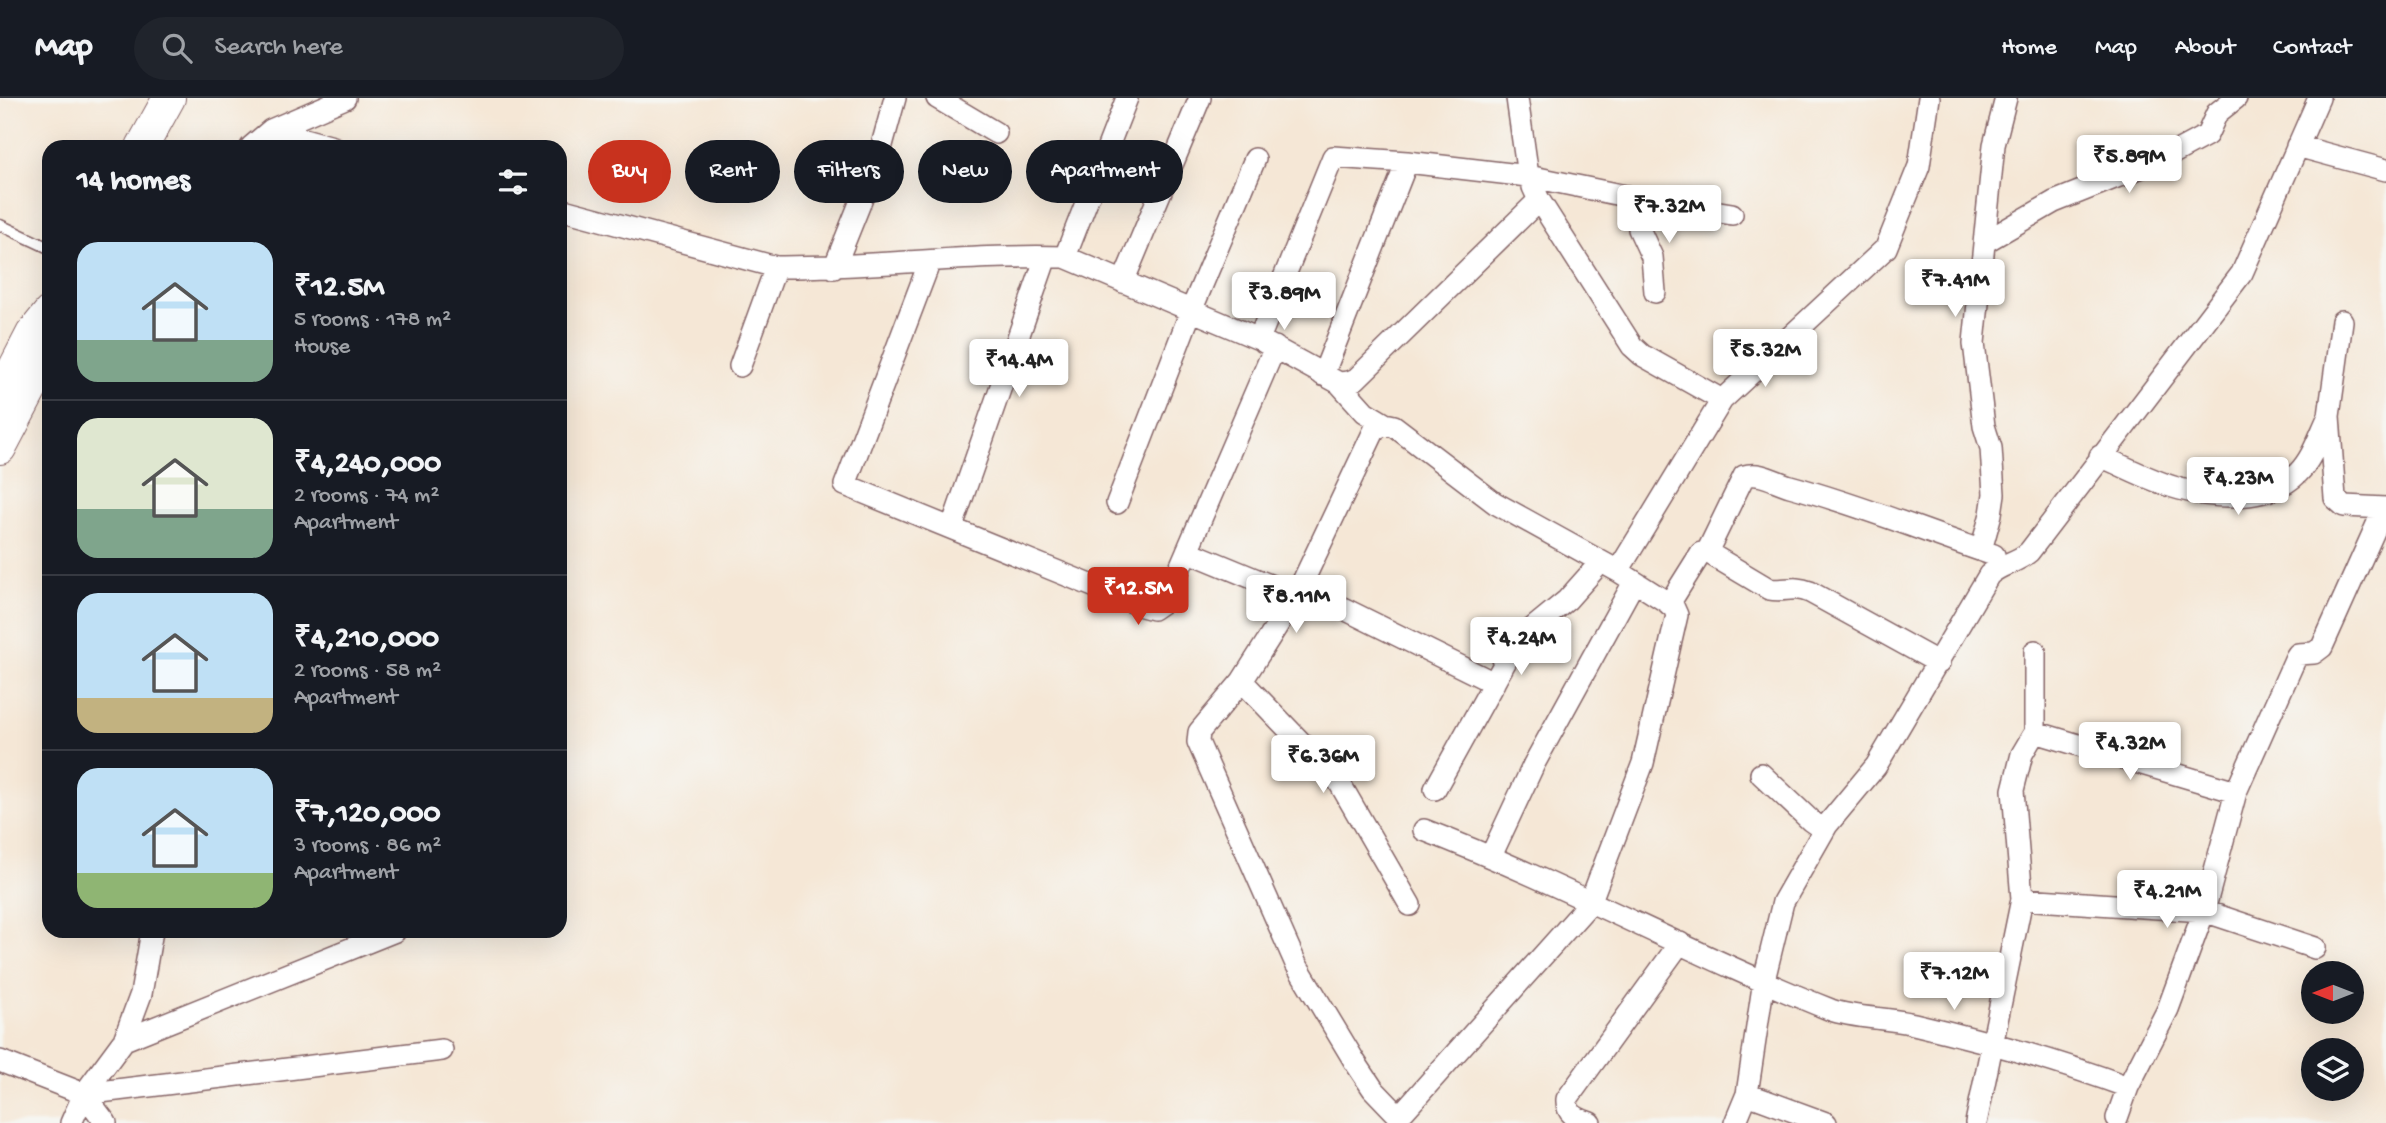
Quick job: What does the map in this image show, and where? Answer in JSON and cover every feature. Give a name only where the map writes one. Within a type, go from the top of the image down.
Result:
[{"type":"main road","points":[[146,140],[169,98]]},
{"type":"main road","points":[[0,396],[32,334],[42,322]]},
{"type":"main road","points":[[0,448],[42,368]]},
{"type":"street","points":[[259,140],[271,130],[345,98]]},
{"type":"street","points":[[834,268],[879,156],[895,98]]},
{"type":"street","points":[[937,98],[996,133]]},
{"type":"street","points":[[952,527],[1055,257],[1127,98]]},
{"type":"street","points":[[1123,282],[1200,98]]},
{"type":"street","points":[[1517,98],[1528,176],[1539,200],[1632,346],[1642,355],[1722,400]]},
{"type":"street","points":[[1491,856],[1617,572],[1722,400],[1845,289],[1885,248],[1919,166],[1928,98]]},
{"type":"street","points":[[1980,550],[1994,494],[1991,448],[1984,426],[1974,343],[1994,145],[2006,98]]},
{"type":"street","points":[[1985,242],[2054,202],[2164,158],[2207,135],[2217,113],[2236,98]]},
{"type":"street","points":[[1735,1123],[1747,1094],[1764,980],[1783,902],[1824,830],[1876,766],[1989,575],[1995,569],[2029,552],[2242,273],[2319,98]]},
{"type":"street","points":[[271,130],[307,140]]},
{"type":"street","points":[[2297,146],[2386,170]]},
{"type":"street","points":[[930,261],[845,485],[1153,609],[1166,600],[1187,551],[1267,343],[1331,160],[1337,156],[1528,176],[1731,214]]},
{"type":"street","points":[[1117,503],[1191,311],[1255,159]]},
{"type":"street","points":[[1331,379],[1407,162]]},
{"type":"street","points":[[1640,199],[1639,229],[1651,257],[1655,292]]},
{"type":"street","points":[[1331,379],[1356,379],[1539,200]]},
{"type":"street","points":[[567,211],[776,267],[834,268],[930,261],[1055,257],[1123,282],[1267,343],[1331,379],[1364,412],[1394,426],[1495,503],[1617,572],[1676,610],[1643,763],[1590,903],[1404,1111],[1397,1114],[1373,1089],[1354,1062],[1296,964],[1198,742],[1199,732],[1242,681],[1298,591],[1375,429],[1385,424]]},
{"type":"street","points":[[740,366],[776,267]]},
{"type":"street","points":[[2117,1118],[2128,1087],[2168,1009],[2204,911],[2236,792],[2296,657],[2298,654],[2314,653],[2322,648],[2385,509],[2344,506],[2335,498],[2329,416],[2342,321]]},
{"type":"street","points":[[2100,456],[2179,489],[2246,496],[2284,484],[2297,474],[2309,458],[2329,416]]},
{"type":"street","points":[[1707,552],[1744,476],[1751,474],[1826,495],[2012,561]]},
{"type":"street","points":[[1187,551],[1298,591],[1494,683]]},
{"type":"street","points":[[1669,604],[1701,553],[1707,552],[1769,589],[1779,591],[1796,587],[1810,592],[1938,663]]},
{"type":"street","points":[[1435,789],[1522,637],[1567,600],[1617,572]]},
{"type":"street","points":[[1976,1123],[2022,899],[2013,790],[2022,754],[2035,732],[2035,651]]},
{"type":"street","points":[[1242,681],[1339,782],[1410,905]]},
{"type":"street","points":[[2035,732],[2236,792]]},
{"type":"street","points":[[1761,774],[1824,830]]},
{"type":"street","points":[[1424,830],[1491,856],[1834,1011],[1905,1022],[1992,1043],[2074,1067],[2128,1087]]},
{"type":"street","points":[[2022,899],[2204,911],[2315,948]]},
{"type":"street","points":[[71,1123],[84,1094],[124,1040],[141,994],[151,938]]},
{"type":"street","points":[[124,1040],[378,938]]},
{"type":"street","points":[[1590,1123],[1570,1113],[1566,1106],[1567,1099],[1680,943]]},
{"type":"street","points":[[0,1061],[84,1094],[442,1050]]},
{"type":"street","points":[[84,1094],[106,1123]]},
{"type":"street","points":[[1747,1094],[1826,1123]]},
{"type":"lane","points":[[0,225],[42,245]]}]
